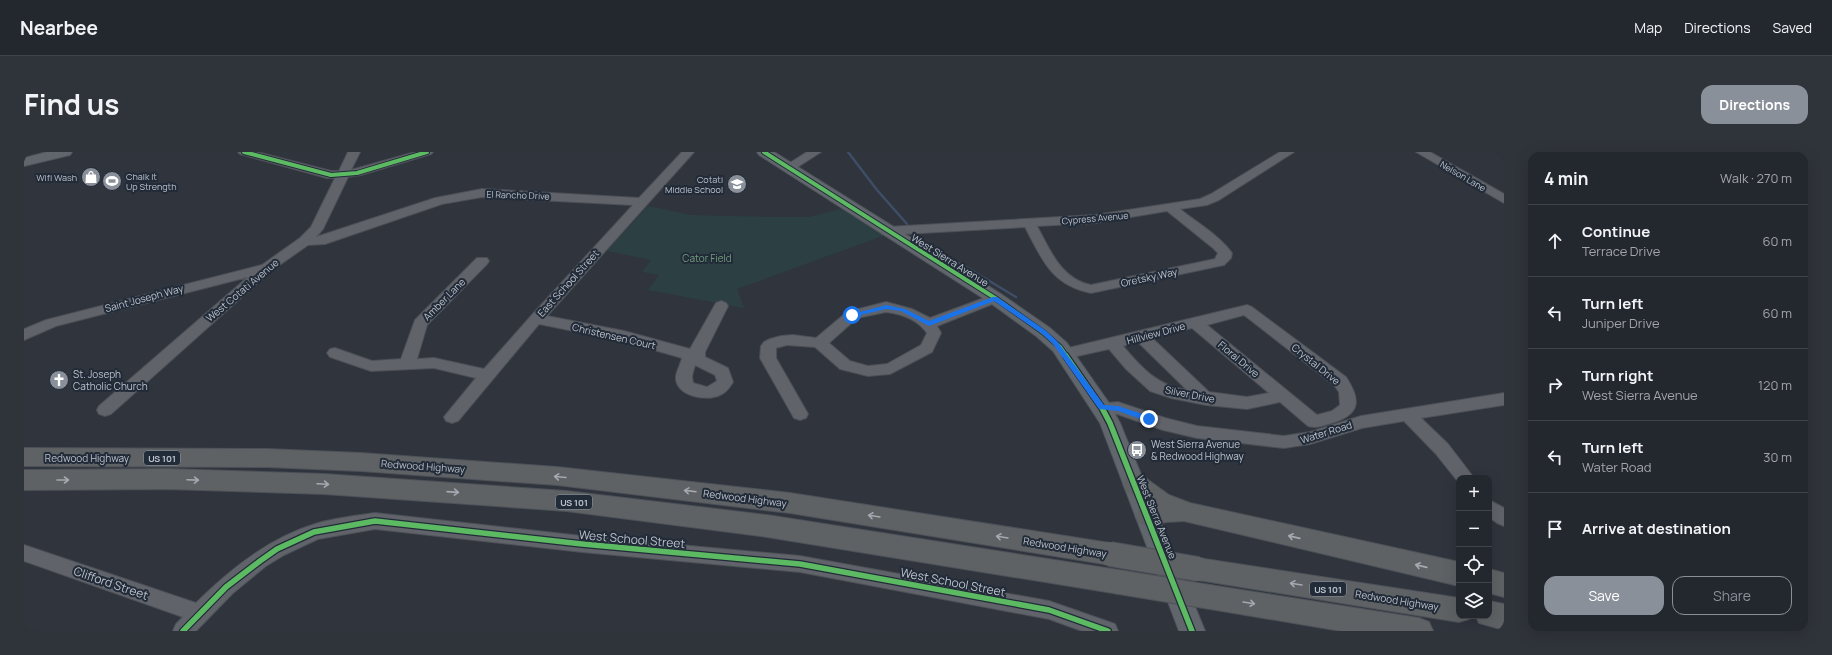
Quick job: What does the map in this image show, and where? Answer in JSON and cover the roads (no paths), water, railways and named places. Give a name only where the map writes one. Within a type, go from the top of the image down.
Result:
[{"type":"highway","points":[[24,448],[57,457]]},
{"type":"highway","name":"Redwood Highway","points":[[24,457],[267,458],[368,462],[557,476],[790,503],[1456,610]]},
{"type":"highway","name":"US 101","points":[[24,480],[168,479],[324,484],[566,501],[775,527],[1418,631]]},
{"type":"highway","points":[[1135,484],[1148,496],[1158,502],[1190,513],[1456,573]]},
{"type":"highway","points":[[1148,516],[1172,512],[1190,513]]},
{"type":"highway","points":[[1492,582],[1504,584]]},
{"type":"highway","points":[[1492,615],[1504,617]]},
{"type":"main road","points":[[24,162],[65,152]]},
{"type":"main road","name":"West Sierra Avenue","points":[[764,152],[995,298],[1055,342],[1102,408],[1110,423],[1148,516],[1192,631]]},
{"type":"street","points":[[244,152],[306,170],[332,175],[357,173],[427,152]]},
{"type":"street","name":"West Cotati Avenue","points":[[105,410],[266,268],[305,241],[317,229],[354,152]]},
{"type":"street","name":"East School Street","points":[[452,417],[536,319],[688,152]]},
{"type":"street","points":[[789,168],[815,152]]},
{"type":"street","name":"Cypress Avenue","points":[[887,231],[1094,219],[1203,202],[1215,197],[1288,152]]},
{"type":"street","name":"Nelson Lane","points":[[1422,152],[1504,199]]},
{"type":"street","name":"El Rancho Drive","points":[[305,241],[320,240],[439,201],[482,193],[558,196],[642,202]]},
{"type":"street","name":"Oretsky Way","points":[[1029,223],[1053,266],[1063,277],[1076,285],[1091,289],[1219,262],[1224,258],[1225,253],[1218,245],[1171,208]]},
{"type":"street","name":"Amber Lane","points":[[407,365],[420,323],[482,261]]},
{"type":"street","name":"Saint Joseph Way","points":[[24,335],[51,323],[209,281],[266,268]]},
{"type":"street","points":[[929,324],[995,298]]},
{"type":"street","name":"Christensen Court","points":[[536,319],[624,336],[694,354],[721,306]]},
{"type":"street","points":[[800,414],[768,358],[769,346],[778,340],[788,339],[819,343],[845,365],[868,371],[890,369],[926,348],[934,333],[929,324],[903,310],[886,307],[852,315],[819,343]]},
{"type":"street","name":"Hillview Drive","points":[[1064,354],[1113,344],[1247,310]]},
{"type":"street","name":"Crystal Drive","points":[[1247,310],[1340,381],[1347,392],[1348,407],[1338,415],[1314,422],[1283,396]]},
{"type":"street","name":"Floral Drive","points":[[1195,323],[1283,396]]},
{"type":"street","points":[[1142,337],[1206,399]]},
{"type":"street","name":"Silver Drive","points":[[1113,344],[1131,365],[1156,387],[1177,394],[1206,399],[1247,403],[1283,396]]},
{"type":"street","points":[[335,353],[371,366],[434,363],[487,375]]},
{"type":"street","name":"Water Road","points":[[1102,408],[1118,408],[1163,424],[1197,432],[1284,442],[1310,438],[1361,422],[1504,399]]},
{"type":"street","points":[[1407,414],[1433,439],[1463,475]]},
{"type":"street","points":[[1492,509],[1504,518]]},
{"type":"street","name":"West School Street","points":[[183,631],[198,613],[254,564],[286,545],[314,532],[346,525],[375,521],[582,544],[800,564],[1048,610],[1108,631]]},
{"type":"street","name":"Clifford Street","points":[[24,553],[198,613]]},
{"type":"waterway","points":[[848,152],[877,190],[907,224]]},
{"type":"waterway","points":[[917,237],[933,250],[966,267],[1016,297]]},
{"type":"place","name":"Wifi Wash","points":[[91,177]]},
{"type":"place","name":"Chalk It Up Strength","points":[[112,181]]},
{"type":"place","name":"Cotati Middle School","points":[[737,184]]},
{"type":"place","name":"St. Joseph Catholic Church","points":[[59,380]]},
{"type":"place","name":"West Sierra Avenue & Redwood Highway","points":[[1137,450]]},
{"type":"park label","name":"Cator Field","points":[[707,258]]}]
